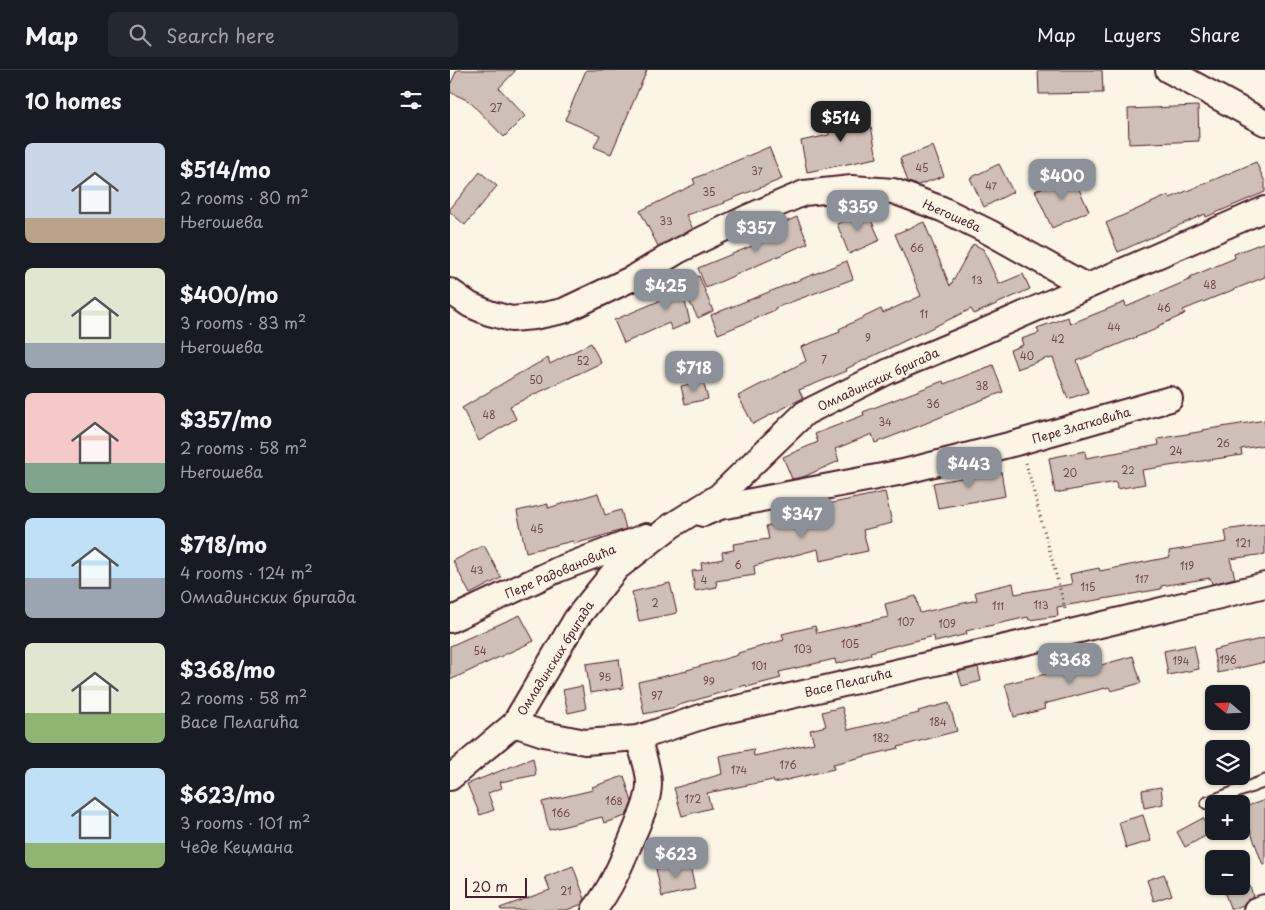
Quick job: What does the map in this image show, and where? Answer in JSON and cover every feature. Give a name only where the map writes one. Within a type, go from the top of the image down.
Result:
[{"type":"street","points":[[1168,70],[1265,122]]},
{"type":"street","name":"Његошева","points":[[450,291],[470,305],[511,319],[534,317],[563,311],[635,277],[678,251],[756,214],[804,194],[852,188],[893,191],[942,209],[989,232],[1086,286]]},
{"type":"street","name":"Омладинских бригада","points":[[514,724],[576,619],[617,568],[671,526],[719,496],[805,413],[889,371],[1265,209]]},
{"type":"street","name":"Пере Златковића","points":[[671,526],[720,507],[903,472],[1170,400]]},
{"type":"street","name":"Пере Радовановића","points":[[450,620],[557,570],[671,526]]},
{"type":"street","name":"Васе Пелагића","points":[[514,724],[544,734],[585,742],[638,738],[707,714],[1072,632],[1265,585]]},
{"type":"street","points":[[450,778],[514,724]]},
{"type":"street","points":[[594,910],[612,885],[647,802],[649,783],[647,767],[638,738]]},
{"type":"street","points":[[1256,910],[1265,907]]},
{"type":"lane","points":[[1227,795],[1265,781]]},
{"type":"path","points":[[1020,442],[1072,632]]},
{"type":"building","points":[[457,70],[516,70],[499,88],[525,116],[504,137],[469,101],[450,92],[450,85]]},
{"type":"building","points":[[586,70],[647,70],[611,154],[594,147],[600,135],[565,120]]},
{"type":"building","points":[[1038,70],[1102,70],[1103,93],[1039,94]]},
{"type":"building","points":[[1198,106],[1199,141],[1129,144],[1128,109]]},
{"type":"building","points":[[868,110],[877,158],[807,172],[801,141],[829,135],[825,117],[841,114],[841,116]]},
{"type":"building","points":[[933,146],[944,176],[918,185],[908,182],[900,158]]},
{"type":"building","points":[[769,147],[782,179],[725,203],[686,215],[693,229],[658,246],[640,211],[695,184],[693,179]]},
{"type":"building","points":[[1256,162],[1265,182],[1265,192],[1206,217],[1205,214],[1118,252],[1106,223],[1169,195],[1170,198]]},
{"type":"building","points":[[999,164],[1013,192],[984,207],[970,178]]},
{"type":"building","points":[[480,172],[497,186],[465,225],[450,212],[450,209]]},
{"type":"building","points":[[1072,174],[1089,211],[1052,228],[1035,191]]},
{"type":"building","points":[[867,211],[880,240],[849,254],[837,224]]},
{"type":"building","points":[[797,217],[808,243],[706,288],[698,268],[764,241],[760,233]]},
{"type":"building","points":[[924,222],[950,286],[973,244],[983,249],[999,284],[1023,274],[1030,289],[974,314],[971,309],[846,369],[847,371],[799,390],[803,398],[753,424],[738,396],[806,361],[801,347],[840,332],[839,329],[881,309],[883,313],[921,296],[895,234]]},
{"type":"building","points":[[1265,242],[1265,277],[1183,310],[1185,314],[1158,326],[1159,328],[1077,361],[1088,392],[1068,399],[1053,358],[1017,369],[1010,350],[1023,345],[1021,339],[1039,333],[1037,328],[1068,317],[1070,324],[1125,302],[1126,307],[1235,258],[1234,254]]},
{"type":"building","points":[[847,261],[853,279],[775,308],[775,310],[756,319],[718,334],[711,315]]},
{"type":"building","points":[[699,276],[713,311],[698,318],[689,301],[685,302],[690,322],[672,330],[669,323],[624,343],[614,320],[659,301],[656,296]]},
{"type":"building","points":[[591,343],[601,363],[510,406],[516,419],[479,441],[462,408],[548,358],[550,364]]},
{"type":"building","points":[[993,365],[1003,392],[875,443],[872,434],[835,449],[839,461],[803,477],[792,479],[783,457],[818,442],[815,434],[864,415],[863,412],[943,381],[944,384]]},
{"type":"building","points":[[703,381],[708,399],[685,404],[681,386]]},
{"type":"building","points":[[1265,420],[1265,445],[1241,449],[1242,455],[1142,470],[1145,484],[1117,489],[1116,482],[1055,493],[1049,458],[1085,451],[1086,458],[1159,445],[1158,439]]},
{"type":"building","points":[[1001,471],[1005,496],[938,508],[933,483]]},
{"type":"building","points":[[885,492],[892,523],[863,530],[868,551],[820,561],[818,549],[754,566],[755,575],[716,581],[717,587],[695,591],[692,571],[702,570],[701,563],[723,559],[722,552],[734,550],[733,544],[769,539],[766,526],[811,514],[809,508]]},
{"type":"building","points":[[598,493],[605,515],[621,510],[626,529],[574,544],[573,541],[526,552],[517,511],[548,504],[548,508]]},
{"type":"building","points":[[1265,524],[1265,554],[1230,559],[1235,578],[1212,584],[1210,578],[1161,586],[1161,589],[1057,607],[1058,616],[1029,620],[1028,617],[966,631],[967,634],[935,642],[934,636],[870,652],[871,655],[836,664],[835,659],[779,672],[781,678],[747,687],[746,685],[676,707],[644,714],[638,682],[687,671],[738,655],[738,653],[784,640],[782,634],[815,626],[817,633],[888,617],[885,604],[916,596],[920,613],[977,600],[975,592],[1013,583],[1015,594],[1072,584],[1070,574],[1099,568],[1100,571],[1170,557],[1169,551],[1227,542],[1225,530]]},
{"type":"building","points":[[484,545],[501,578],[470,594],[453,561]]},
{"type":"building","points":[[670,583],[677,613],[639,621],[632,592]]},
{"type":"building","points":[[520,615],[534,641],[450,680],[450,646]]},
{"type":"building","points":[[1265,638],[1265,662],[1218,673],[1213,650]]},
{"type":"building","points":[[1194,645],[1199,669],[1168,675],[1164,651]]},
{"type":"building","points":[[1133,656],[1141,683],[1111,691],[1109,687],[1044,704],[1045,709],[1014,717],[1005,684],[1086,664],[1087,669]]},
{"type":"building","points":[[619,659],[623,688],[590,693],[586,664]]},
{"type":"building","points":[[978,667],[981,681],[962,686],[958,672]]},
{"type":"building","points":[[582,686],[586,709],[568,713],[563,690]]},
{"type":"building","points":[[949,703],[957,731],[899,748],[833,764],[834,769],[774,783],[773,780],[707,793],[711,808],[682,816],[674,788],[722,774],[719,756],[753,749],[754,756],[814,743],[810,730],[826,726],[822,712],[842,707],[848,730],[919,713],[918,711]]},
{"type":"building","points":[[533,758],[536,775],[500,782],[502,788],[488,793],[494,810],[480,815],[467,784]]},
{"type":"building","points":[[624,776],[632,802],[626,816],[604,823],[602,817],[549,830],[542,802],[593,790],[592,787]]},
{"type":"building","points":[[1161,787],[1163,804],[1144,808],[1142,790]]},
{"type":"building","points":[[1265,800],[1265,865],[1263,865],[1250,830],[1250,805]]},
{"type":"building","points":[[1143,815],[1151,841],[1126,848],[1119,822]]},
{"type":"building","points":[[1203,818],[1205,822],[1205,836],[1185,847],[1177,832]]},
{"type":"building","points":[[689,861],[695,889],[662,897],[656,869]]},
{"type":"building","points":[[573,866],[585,899],[582,904],[567,910],[501,910],[500,908],[550,890],[545,877]]},
{"type":"building","points":[[1164,874],[1172,895],[1154,901],[1147,880]]},
{"type":"building","points":[[1250,886],[1253,896],[1243,905],[1231,910],[1225,895],[1250,895]]}]
